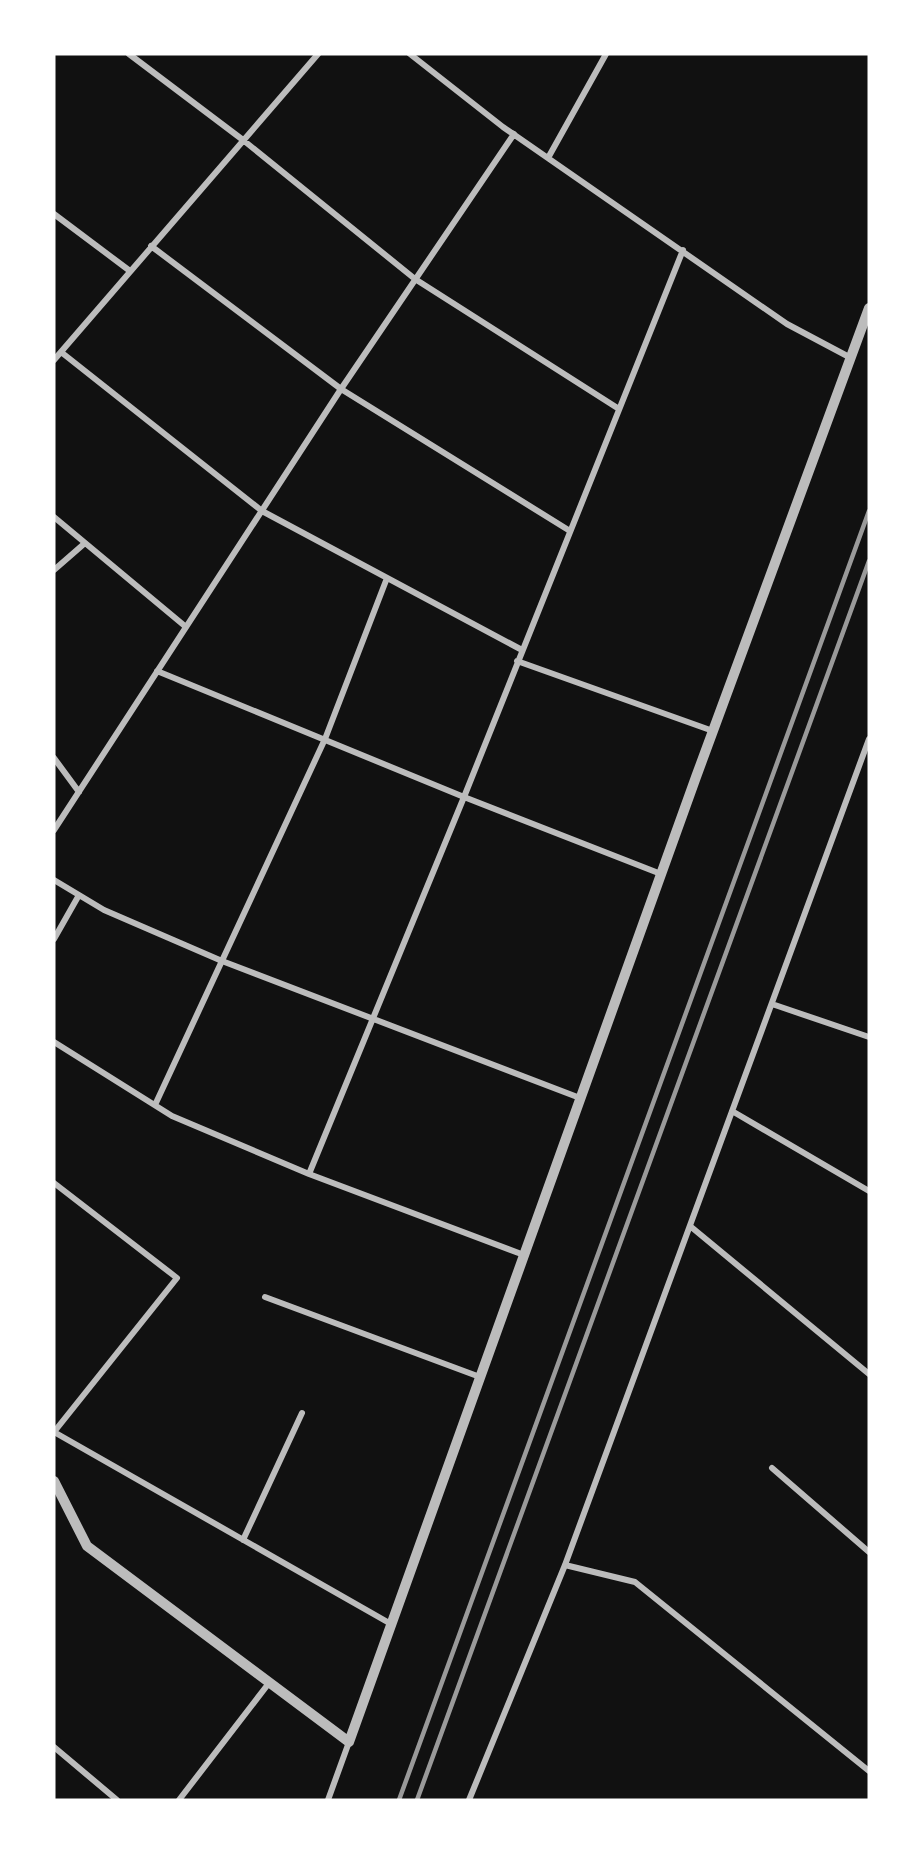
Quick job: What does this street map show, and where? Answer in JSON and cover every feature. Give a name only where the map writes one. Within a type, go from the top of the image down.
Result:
[{"type":"street","points":[[129,54],[243,140],[415,279],[619,409]]},
{"type":"street","points":[[54,360],[318,54]]},
{"type":"street","points":[[410,54],[514,134],[787,324],[851,358]]},
{"type":"street","points":[[548,158],[606,54]]},
{"type":"street","points":[[54,830],[341,389],[514,134]]},
{"type":"street","points":[[54,214],[130,270]]},
{"type":"street","points":[[151,246],[341,389],[570,531]]},
{"type":"street","points":[[309,1174],[464,798],[683,250]]},
{"type":"street","points":[[328,1800],[661,874],[869,308]]},
{"type":"street","points":[[61,352],[261,512],[522,650]]},
{"type":"street","points":[[54,517],[186,627]]},
{"type":"street","points":[[54,570],[85,543]]},
{"type":"street","points":[[155,1105],[325,739],[387,578]]},
{"type":"street","points":[[517,661],[713,731]]},
{"type":"street","points":[[157,671],[464,798],[661,874]]},
{"type":"street","points":[[469,1800],[565,1565],[869,739]]},
{"type":"street","points":[[54,758],[79,792]]},
{"type":"street","points":[[54,880],[104,910],[222,961],[580,1098]]},
{"type":"street","points":[[54,939],[79,895]]},
{"type":"street","points":[[772,1004],[869,1037]]},
{"type":"street","points":[[54,1042],[172,1116],[309,1174],[524,1255]]},
{"type":"street","points":[[732,1111],[869,1191]]},
{"type":"street","points":[[54,1183],[177,1278],[54,1432],[391,1624]]},
{"type":"street","points":[[690,1226],[869,1374]]},
{"type":"street","points":[[265,1297],[480,1377]]},
{"type":"street","points":[[243,1540],[302,1413]]},
{"type":"street","points":[[772,1468],[869,1552]]},
{"type":"street","points":[[54,1481],[87,1546],[349,1742]]},
{"type":"street","points":[[565,1565],[635,1582],[869,1771]]},
{"type":"street","points":[[179,1800],[269,1683]]},
{"type":"street","points":[[54,1747],[117,1800]]},
{"type":"railway","points":[[399,1800],[869,511]]},
{"type":"railway","points":[[417,1800],[869,561]]}]
